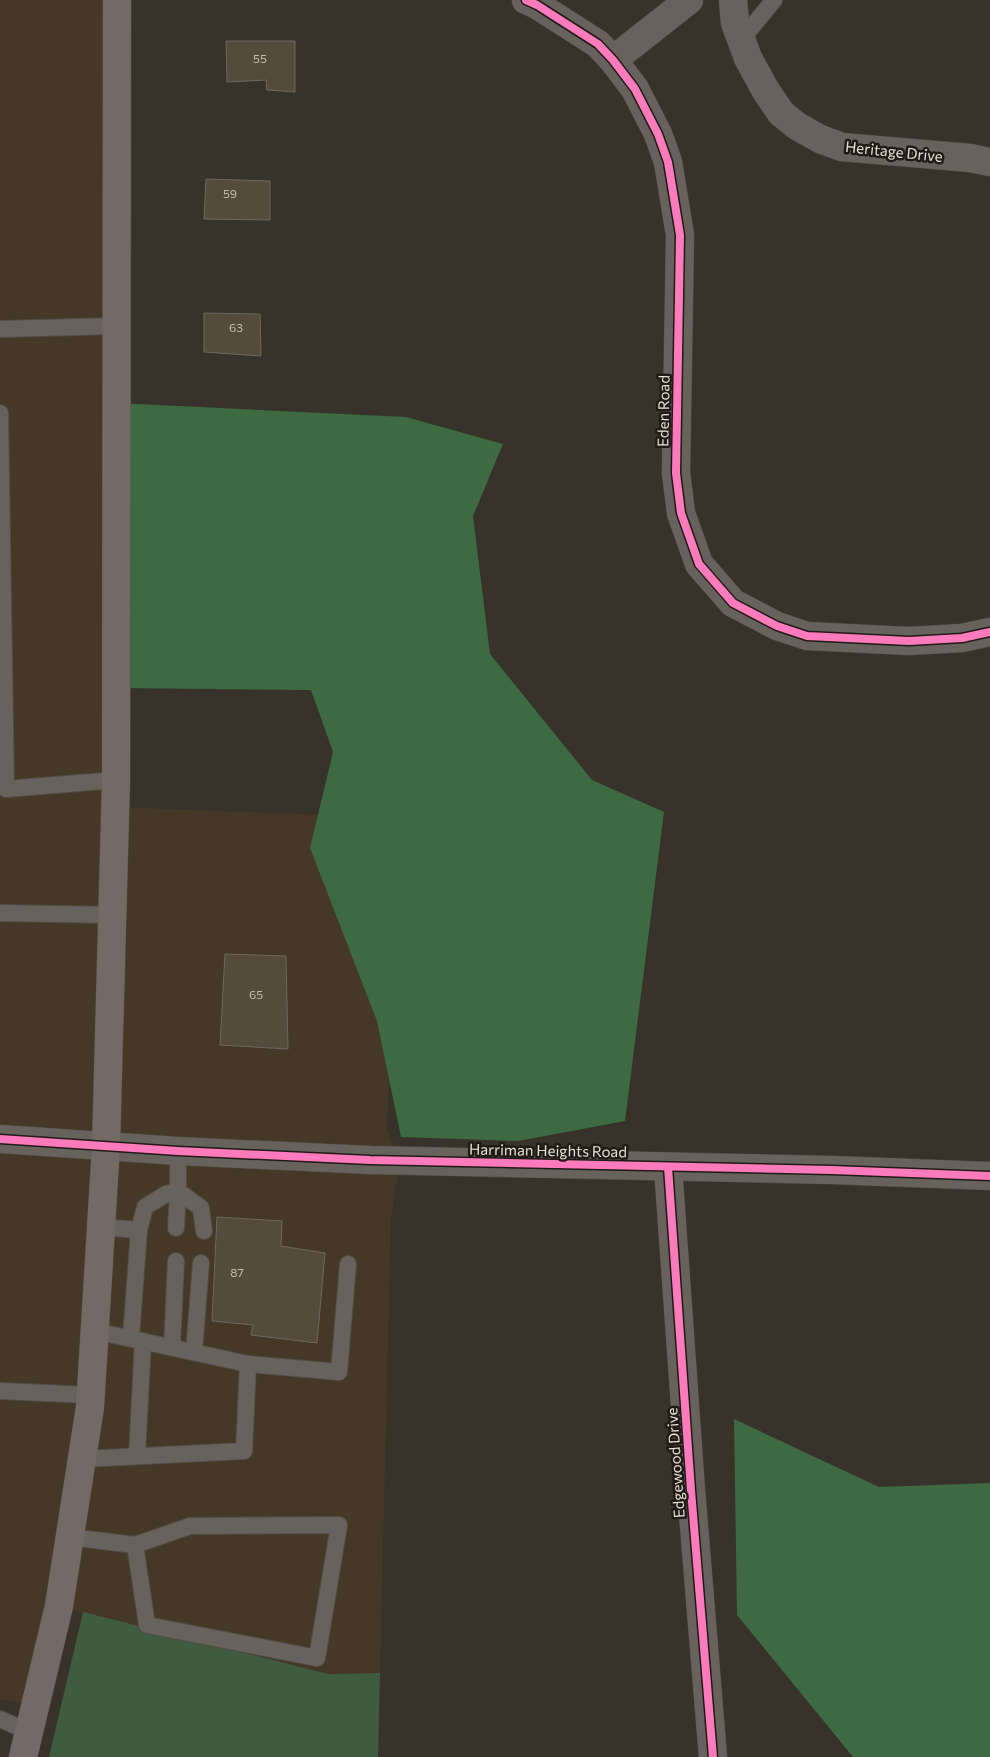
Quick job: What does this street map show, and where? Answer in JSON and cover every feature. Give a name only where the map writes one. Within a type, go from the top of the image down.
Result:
[{"type":"main road","points":[[26,1744],[59,1606],[82,1459],[90,1396],[95,1331],[106,1146],[116,780],[117,0]]},
{"type":"street","name":"Eden Road","points":[[526,0],[598,44],[613,60],[635,89],[658,134],[668,162],[680,235],[676,473],[681,513],[699,564],[733,602],[777,626],[807,636],[909,641],[962,638],[990,632]]},
{"type":"street","points":[[613,60],[689,0]]},
{"type":"street","name":"Heritage Drive","points":[[733,0],[735,23],[748,58],[766,91],[782,113],[797,126],[820,139],[842,147],[970,158],[990,162]]},
{"type":"street","name":"Harriman Heights Road","points":[[0,1139],[178,1151],[370,1160],[990,1176]]},
{"type":"street","name":"Edgewood Drive","points":[[668,1167],[690,1480],[713,1757]]},
{"type":"lane","points":[[741,40],[774,0]]},
{"type":"lane","points":[[0,329],[116,326]]},
{"type":"lane","points":[[0,413],[2,712],[6,789],[116,780]]},
{"type":"lane","points":[[0,913],[113,915]]},
{"type":"lane","points":[[176,1228],[178,1151]]},
{"type":"lane","points":[[137,1456],[139,1230],[146,1207],[166,1194],[178,1191]]},
{"type":"lane","points":[[178,1191],[201,1208],[204,1231]]},
{"type":"lane","points":[[101,1227],[139,1230]]},
{"type":"lane","points":[[172,1347],[176,1261]]},
{"type":"lane","points":[[194,1352],[201,1263]]},
{"type":"lane","points":[[95,1331],[248,1364],[339,1372],[348,1264]]},
{"type":"lane","points":[[82,1459],[244,1452],[248,1364]]},
{"type":"lane","points":[[0,1391],[90,1396]]},
{"type":"lane","points":[[70,1536],[135,1545],[190,1526],[340,1525],[317,1658],[147,1624],[135,1545]]},
{"type":"lane","points":[[0,1719],[26,1744]]},
{"type":"shaded area","points":[[0,0],[117,0],[115,807],[400,818],[387,1129],[399,1163],[391,1221],[380,1673],[328,1674],[59,1607],[36,1705],[0,1699]]},
{"type":"green space","points":[[116,403],[406,417],[503,444],[473,516],[490,654],[592,780],[664,812],[625,1121],[518,1141],[401,1137],[377,1021],[310,848],[333,752],[311,690],[116,688]]},
{"type":"green space","points":[[734,1419],[879,1487],[990,1483],[990,1757],[853,1757],[737,1615]]},
{"type":"green space","points":[[83,1612],[328,1674],[380,1673],[378,1757],[49,1757]]},
{"type":"building","points":[[226,41],[295,41],[295,92],[267,90],[266,80],[227,82]]},
{"type":"building","points":[[206,179],[270,181],[270,220],[204,219]]},
{"type":"building","points":[[204,313],[260,314],[261,356],[204,352]]},
{"type":"building","points":[[225,954],[286,956],[288,1049],[220,1045]]},
{"type":"building","points":[[217,1217],[282,1221],[281,1246],[325,1253],[317,1343],[251,1335],[253,1325],[212,1321]]},
{"type":"cycle path","points":[[526,0],[598,44],[613,60],[635,89],[658,134],[668,162],[680,235],[676,473],[681,513],[699,564],[733,603],[777,626],[807,636],[909,641],[962,638],[990,632]]},
{"type":"cycle path","points":[[0,1139],[178,1151],[370,1160],[832,1170],[990,1176]]},
{"type":"cycle path","points":[[668,1167],[691,1490],[713,1757]]}]
